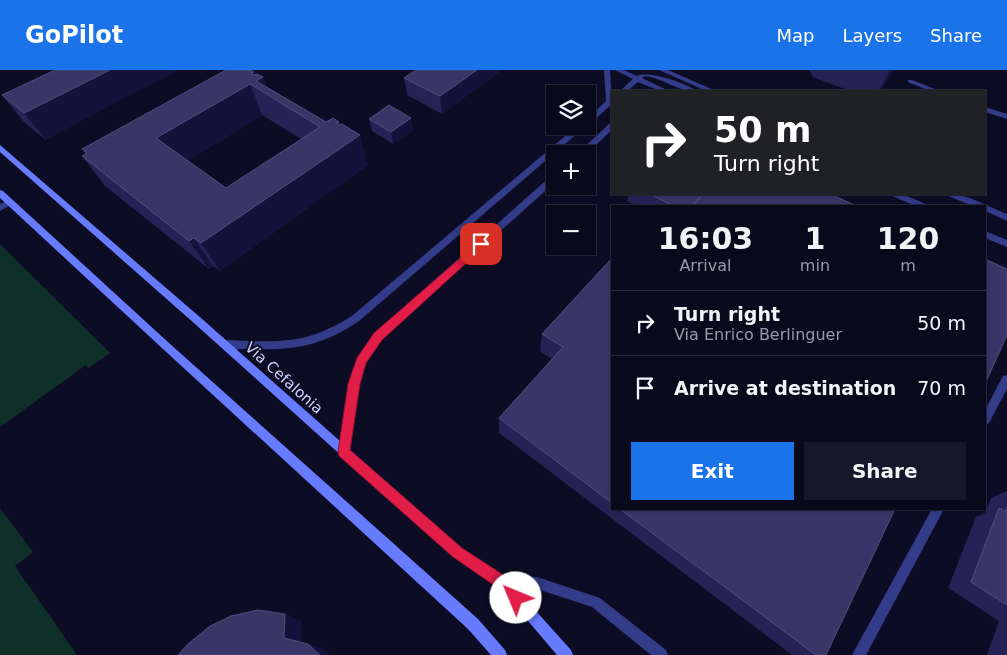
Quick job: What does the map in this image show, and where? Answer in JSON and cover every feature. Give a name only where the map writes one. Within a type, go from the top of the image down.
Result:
[{"type":"street","points":[[596,114],[611,101],[607,70]]},
{"type":"street","points":[[618,70],[637,78],[652,89],[663,73]]},
{"type":"street","points":[[663,73],[691,90]]},
{"type":"street","points":[[624,90],[643,74],[663,73],[709,90]]},
{"type":"street","points":[[910,82],[933,90]]},
{"type":"street","points":[[986,109],[1007,117]]},
{"type":"street","points":[[591,145],[611,127]]},
{"type":"street","points":[[224,344],[271,346],[302,342],[327,335],[356,318],[571,135]]},
{"type":"street","name":"Via Cefalonia","points":[[0,148],[458,552],[503,583],[566,655]]},
{"type":"street","points":[[344,452],[354,384],[361,361],[378,336],[546,185]]},
{"type":"street","points":[[0,193],[5,205],[166,346],[473,624],[500,655]]},
{"type":"street","points":[[897,195],[921,205]]},
{"type":"street","points":[[953,195],[978,205]]},
{"type":"street","points":[[986,208],[1007,218]]},
{"type":"street","points":[[986,234],[1007,244]]},
{"type":"street","points":[[986,418],[1007,379]]},
{"type":"street","points":[[861,653],[937,510]]},
{"type":"street","points":[[503,583],[537,583],[596,602],[661,655]]},
{"type":"green space","points":[[0,244],[110,353],[89,368],[86,365],[0,427]]},
{"type":"green space","points":[[0,508],[33,552],[15,566],[77,655],[0,655]]},
{"type":"building","points":[[55,70],[110,70],[24,113],[2,95]]},
{"type":"building","points":[[226,70],[251,70],[254,72],[251,73],[254,75],[257,74],[263,77],[256,81],[326,122],[333,118],[339,122],[336,123],[342,124],[360,135],[201,243],[194,238],[189,241],[82,156],[87,153],[82,149]],"holes":[[[250,84],[320,127],[226,188],[156,138]]]},
{"type":"building","points":[[416,70],[477,70],[440,96],[404,78]]},
{"type":"building","points":[[389,105],[411,118],[391,132],[369,119]]},
{"type":"building","points":[[652,195],[702,195],[693,205],[671,205]]},
{"type":"building","points":[[702,195],[832,195],[855,205],[693,205]]},
{"type":"building","points":[[611,259],[611,502],[499,418],[563,347],[542,334]]},
{"type":"building","points":[[986,259],[1007,269],[1007,335],[986,382]]},
{"type":"building","points":[[1007,507],[1007,605],[971,582],[999,508],[1006,511]]},
{"type":"building","points":[[621,510],[895,510],[826,655],[816,655]]},
{"type":"building","points":[[258,610],[285,614],[284,638],[308,644],[320,655],[178,655],[210,626],[231,616]]},
{"type":"route","points":[[481,244],[378,336],[361,361],[354,384],[344,452],[458,552],[503,583],[516,598]]}]
